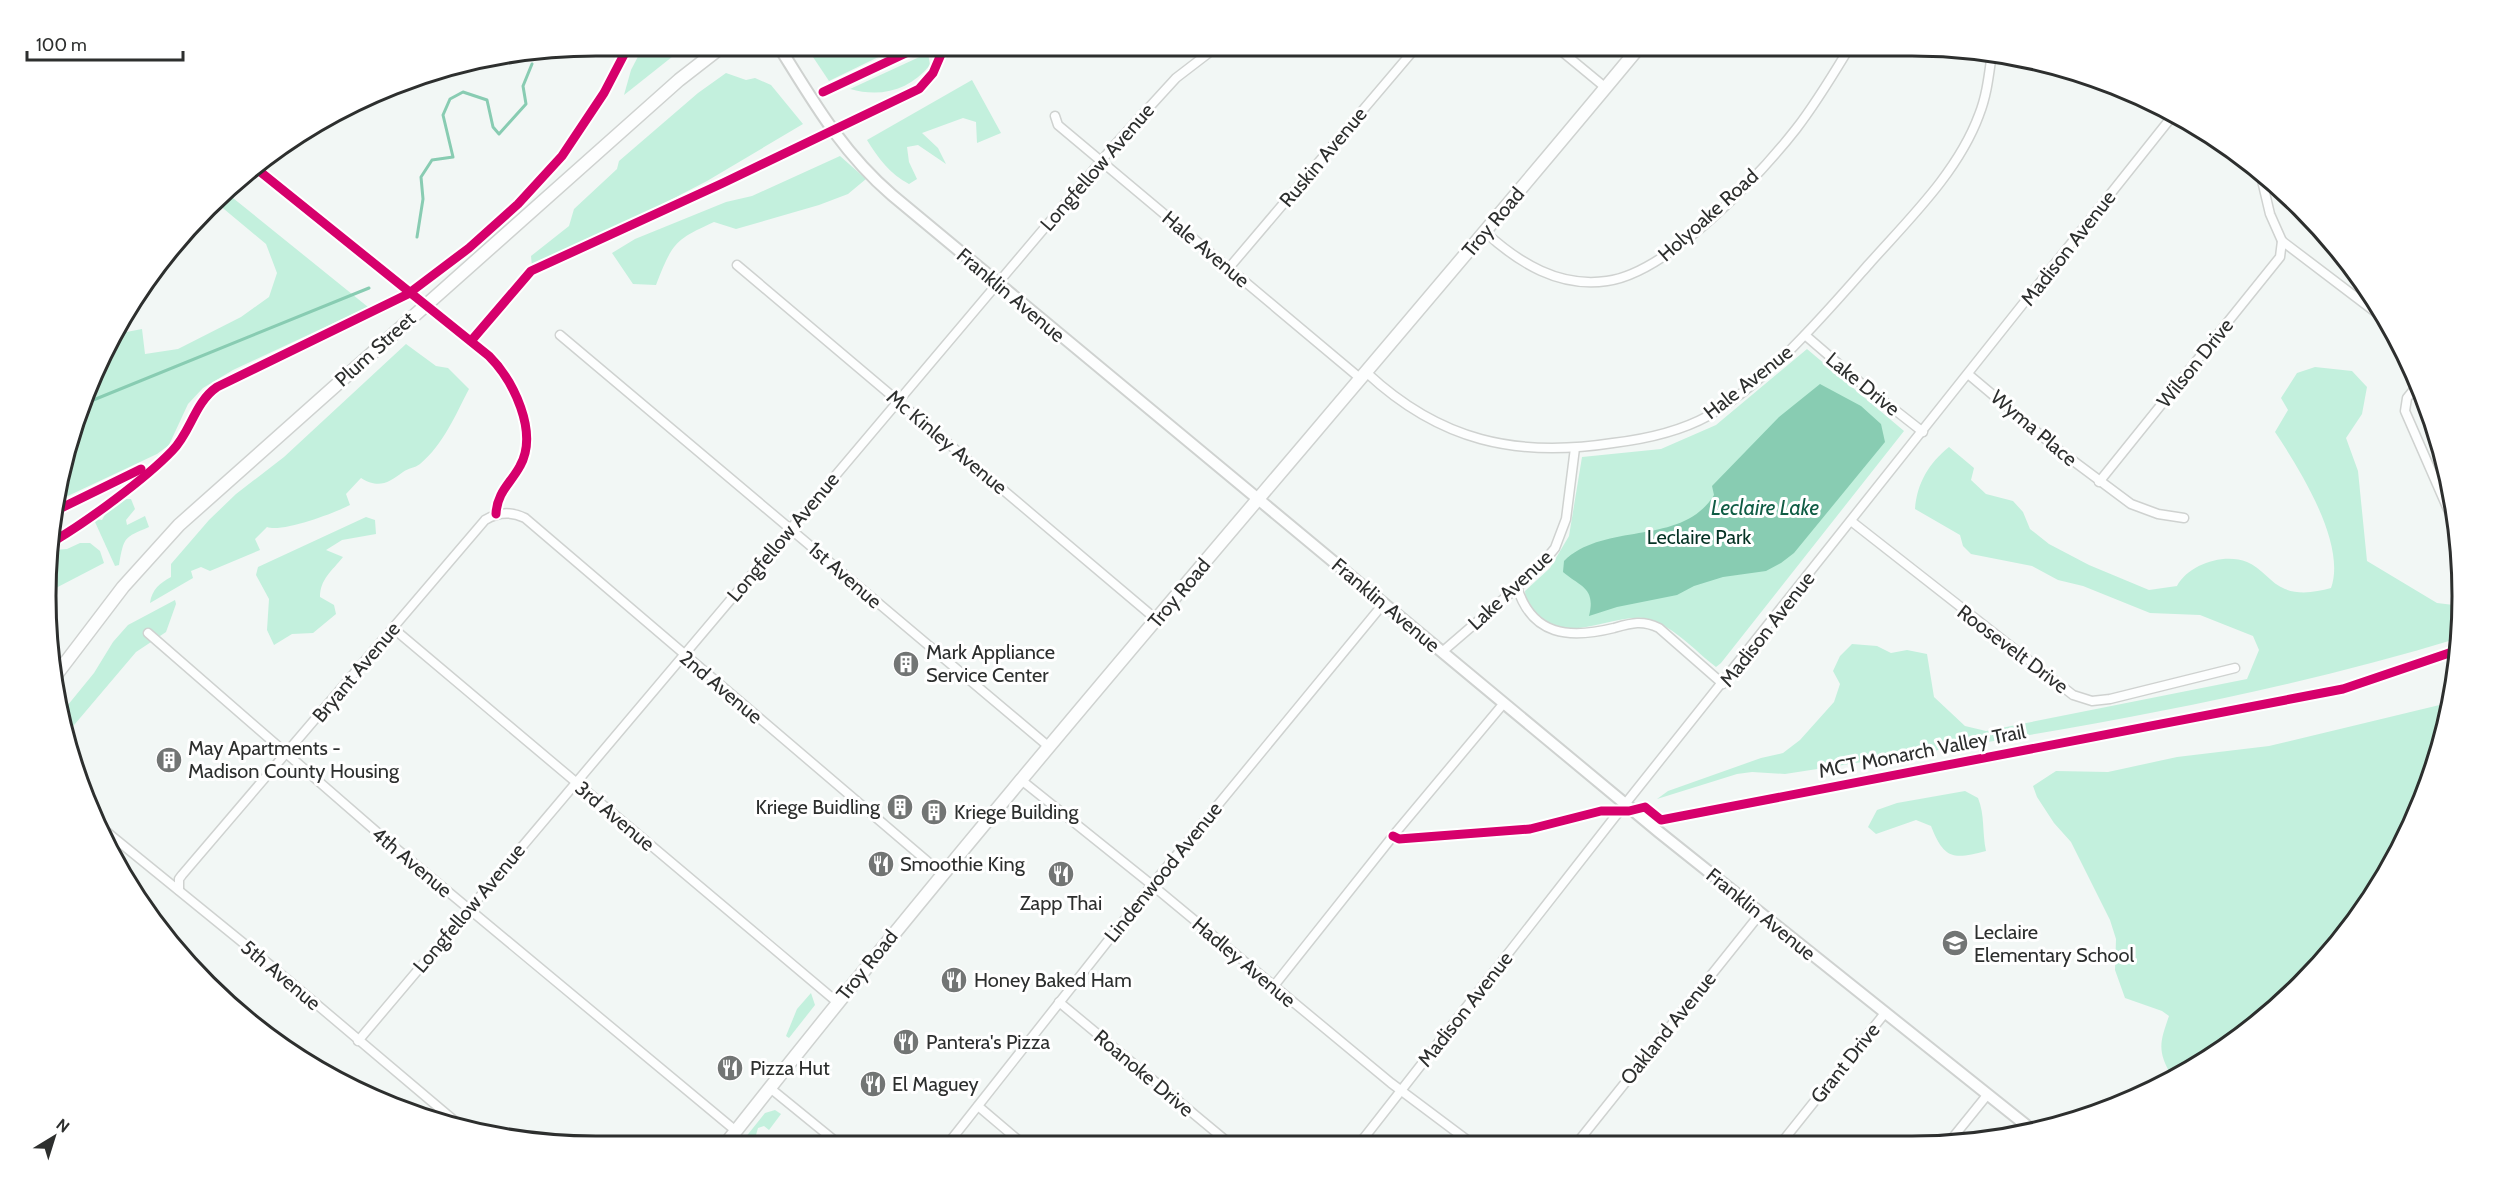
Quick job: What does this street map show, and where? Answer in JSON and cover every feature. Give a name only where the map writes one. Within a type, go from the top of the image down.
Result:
[{"type":"main road","name":"Plum Street","points":[[61,669],[123,587],[179,525],[400,326],[679,80],[710,56]]},
{"type":"main road","name":"Troy Road","points":[[732,1136],[941,873],[1364,376],[1632,56]]},
{"type":"street","name":"Franklin Avenue","points":[[785,56],[827,124],[853,158],[892,195],[1627,805],[1760,914],[2024,1124]]},
{"type":"street","name":"Longfellow Avenue","points":[[358,1041],[1101,161],[1176,78],[1204,56]]},
{"type":"street","name":"Ruskin Avenue","points":[[1228,269],[1409,56]]},
{"type":"street","points":[[1567,56],[1606,88]]},
{"type":"street","name":"Holyoake Road","points":[[1485,232],[1526,265],[1557,278],[1592,282],[1608,281],[1643,270],[1705,223],[1772,157],[1817,100],[1844,56]]},
{"type":"street","name":"Hale Avenue","points":[[1055,116],[1058,125],[1228,269],[1364,376],[1419,415],[1470,438],[1513,446],[1575,448],[1630,441],[1690,425],[1727,403],[1805,335],[1894,236],[1960,154],[1980,114],[1990,61]]},
{"type":"street","name":"Madison Avenue","points":[[1365,1136],[2169,121]]},
{"type":"street","points":[[2262,186],[2270,214],[2282,241],[2368,306]]},
{"type":"street","name":"Wilson Drive","points":[[2099,482],[2280,257],[2282,241]]},
{"type":"street","name":"Mc Kinley Avenue","points":[[737,264],[1157,620]]},
{"type":"street","name":"1st Avenue","points":[[560,335],[1048,746]]},
{"type":"street","name":"Lake Drive","points":[[1805,335],[1863,386],[1923,432]]},
{"type":"street","name":"Wyma Place","points":[[1968,374],[2099,482],[2131,504],[2158,514],[2184,518]]},
{"type":"street","points":[[2412,392],[2407,398],[2405,411],[2444,499]]},
{"type":"street","name":"Lake Avenue","points":[[1442,652],[1547,559],[1562,534],[1575,448]]},
{"type":"street","name":"2nd Avenue","points":[[496,514],[509,513],[525,518],[941,873]]},
{"type":"street","name":"Bryant Avenue","points":[[179,890],[179,879],[182,875],[485,520],[496,514]]},
{"type":"street","name":"Roosevelt Drive","points":[[1851,521],[2073,695],[2092,701],[2110,699],[2235,668]]},
{"type":"street","points":[[1516,587],[1527,614],[1545,628],[1574,632],[1596,631],[1632,622],[1650,624],[1659,628],[1723,684]]},
{"type":"street","name":"Lindenwood Avenue","points":[[954,1136],[1152,885],[1384,603]]},
{"type":"street","name":"3rd Avenue","points":[[394,628],[837,1002]]},
{"type":"street","name":"4th Avenue","points":[[148,633],[469,909],[736,1131]]},
{"type":"street","points":[[1273,987],[1397,831],[1504,703]]},
{"type":"street","name":"Hadley Avenue","points":[[1020,779],[1152,885],[1273,987],[1462,1136]]},
{"type":"street","name":"5th Avenue","points":[[112,836],[446,1114]]},
{"type":"street","name":"Oakland Avenue","points":[[1582,1136],[1760,914]]},
{"type":"street","name":"Roanoke Drive","points":[[1059,1002],[1220,1136]]},
{"type":"street","name":"Grant Drive","points":[[1787,1136],[1886,1013]]},
{"type":"street","points":[[770,1088],[829,1136]]},
{"type":"street","points":[[1956,1133],[1988,1094]]},
{"type":"street","points":[[978,1106],[1014,1136]]},
{"type":"green space","points":[[638,56],[673,56],[624,95],[631,70]]},
{"type":"green space","points":[[812,56],[880,56],[829,81]]},
{"type":"green space","points":[[922,56],[928,56],[930,65],[922,74],[904,86],[873,93],[850,89]]},
{"type":"green space","points":[[726,73],[746,80],[755,78],[771,85],[803,124],[707,181],[562,256],[532,267],[531,256],[569,226],[574,209],[617,169],[619,161],[698,93]]},
{"type":"green space","points":[[972,80],[1001,133],[977,143],[976,122],[963,118],[922,133],[938,148],[946,164],[918,145],[907,147],[909,162],[917,179],[909,184],[890,170],[867,140]]},
{"type":"green space","points":[[840,156],[866,179],[848,194],[819,205],[736,229],[714,222],[701,228],[676,245],[666,260],[656,285],[633,284],[612,253],[635,239],[726,202],[752,196]]},
{"type":"green space","points":[[232,197],[368,307],[233,370],[203,388],[188,404],[169,445],[157,454],[65,497],[84,422],[111,357],[124,332],[142,329],[145,354],[178,349],[241,317],[269,297],[277,273],[266,244],[221,207]]},
{"type":"green space","points":[[406,344],[436,366],[448,368],[469,389],[436,448],[418,465],[383,483],[373,483],[361,478],[346,494],[350,505],[295,525],[267,527],[255,539],[260,550],[210,571],[201,567],[191,571],[193,578],[150,603],[157,587],[171,577],[171,564],[209,520],[236,494],[284,457]]},
{"type":"green space","name":"Leclaire Park","points":[[1807,349],[1904,431],[1721,663],[1716,667],[1672,631],[1643,618],[1630,618],[1573,629],[1559,628],[1547,624],[1531,610],[1525,591],[1550,568],[1569,536],[1582,457],[1661,449],[1716,425]]},
{"type":"green space","points":[[2315,367],[2352,371],[2367,387],[2362,414],[2346,438],[2358,471],[2367,561],[2437,603],[2452,605],[2450,641],[2293,683],[2125,718],[1785,774],[1752,772],[1737,774],[1657,799],[1668,791],[1761,758],[1783,753],[1800,740],[1834,702],[1840,684],[1833,671],[1840,656],[1852,644],[1877,646],[1891,653],[1907,650],[1927,654],[1934,697],[1965,726],[1986,731],[2247,679],[2259,650],[2253,636],[2200,615],[2150,613],[2083,586],[2058,580],[2032,566],[1971,554],[1963,546],[1960,535],[1915,509],[1916,500],[1925,474],[1949,447],[1974,468],[1971,480],[1986,494],[2013,501],[2023,512],[2030,529],[2049,544],[2089,565],[2149,590],[2177,586],[2198,566],[2228,559],[2252,564],[2280,587],[2291,591],[2308,592],[2331,588],[2334,570],[2327,529],[2296,465],[2275,432],[2288,410],[2281,398],[2297,373]]},
{"type":"green space","points":[[123,499],[131,499],[135,509],[126,520],[127,525],[145,516],[149,527],[126,539],[119,565],[115,566],[95,522],[97,519],[102,520],[107,511]]},
{"type":"green space","points":[[366,517],[375,520],[376,534],[342,540],[326,550],[343,557],[327,576],[322,585],[320,597],[334,605],[336,614],[313,633],[292,634],[274,645],[267,630],[269,599],[256,575],[258,567]]},
{"type":"green space","points":[[80,543],[90,543],[100,551],[104,563],[56,588],[58,550],[67,549]]},
{"type":"green space","points":[[175,600],[176,604],[166,632],[136,652],[72,727],[67,706],[128,625]]},
{"type":"green space","points":[[2441,705],[2424,769],[2397,834],[2380,866],[2341,924],[2318,952],[2269,1001],[2213,1044],[2169,1070],[2161,1046],[2169,1016],[2162,1011],[2125,998],[2115,970],[2116,939],[2110,920],[2071,842],[2054,823],[2037,797],[2033,786],[2056,771],[2108,772],[2177,757],[2269,746]]},
{"type":"green space","points":[[1965,791],[1978,798],[1982,811],[1986,851],[1965,856],[1951,854],[1940,845],[1931,826],[1916,820],[1876,834],[1868,827],[1877,810],[1897,803]]},
{"type":"green space","points":[[811,993],[815,1005],[789,1038],[786,1036],[797,1009]]},
{"type":"green space","points":[[775,1110],[781,1114],[769,1130],[764,1126],[758,1128],[757,1136],[747,1136],[765,1113]]},
{"type":"water","name":"Leclaire Lake","points":[[1820,384],[1861,406],[1881,424],[1885,442],[1794,553],[1766,571],[1723,577],[1694,586],[1677,595],[1617,607],[1589,616],[1591,607],[1589,594],[1563,572],[1564,561],[1581,549],[1600,541],[1683,522],[1700,511],[1714,495],[1712,486],[1779,417]]},
{"type":"waterway","points":[[417,237],[423,199],[421,177],[432,160],[453,157],[443,115],[450,99],[463,92],[487,100],[493,127],[499,134],[526,104],[523,86],[532,64]]},
{"type":"waterway","points":[[93,400],[369,288]]},
{"type":"cycle path","points":[[59,538],[116,499],[161,462],[184,435],[203,401],[217,387],[408,294],[469,248],[518,204],[562,156],[604,93],[623,56]]},
{"type":"cycle path","points":[[823,92],[900,56]]},
{"type":"cycle path","points":[[471,341],[531,271],[723,183],[919,89],[933,73],[940,56]]},
{"type":"cycle path","points":[[261,172],[489,356],[507,379],[521,407],[527,438],[520,466],[502,494],[496,514]]},
{"type":"cycle path","points":[[63,507],[141,469]]},
{"type":"cycle path","name":"MCT Monarch Valley Trail","points":[[1393,836],[1399,839],[1530,829],[1601,811],[1629,811],[1645,807],[1661,820],[2343,689],[2449,653]]},
{"type":"place","name":"Mark Appliance Service Center","points":[[906,664]]},
{"type":"place","name":"May Apartments - Madison County Housing","points":[[169,760]]},
{"type":"place","name":"Kriege Buidling","points":[[900,807]]},
{"type":"place","name":"Kriege Building","points":[[934,812]]},
{"type":"place","name":"Smoothie King","points":[[881,864]]},
{"type":"place","name":"Zapp Thai","points":[[1061,874]]},
{"type":"place","name":"Leclaire Elementary School","points":[[1955,943]]},
{"type":"place","name":"Honey Baked Ham","points":[[954,980]]},
{"type":"place","name":"Pantera's Pizza","points":[[906,1042]]},
{"type":"place","name":"Pizza Hut","points":[[730,1068]]},
{"type":"place","name":"El Maguey","points":[[873,1084]]}]
